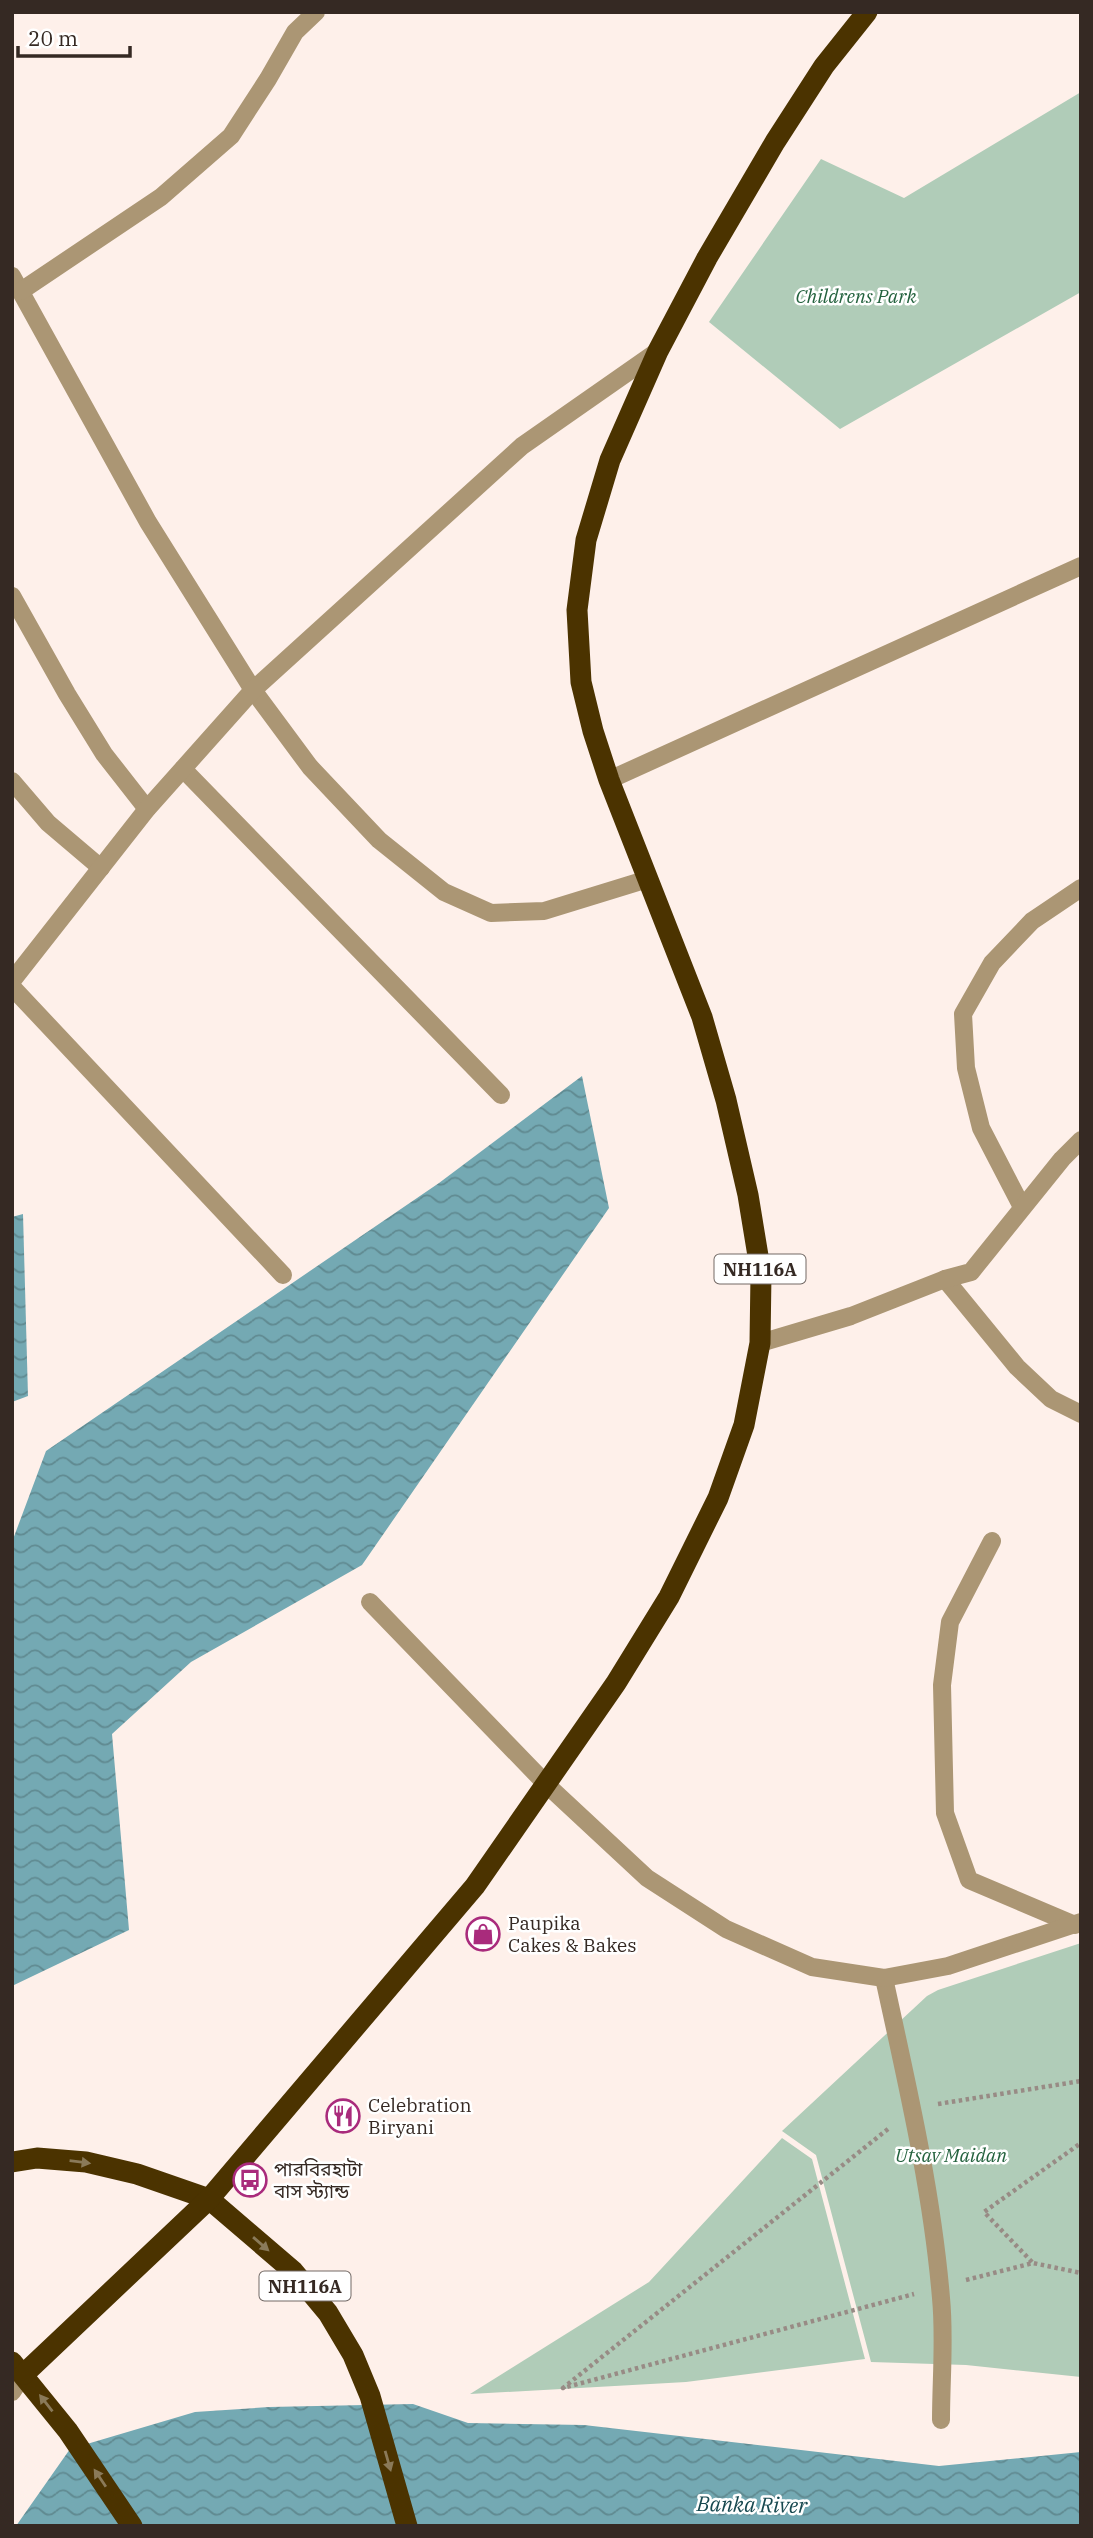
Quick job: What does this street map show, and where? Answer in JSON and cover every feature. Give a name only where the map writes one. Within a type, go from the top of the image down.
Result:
[{"type":"highway","name":"NH116A","points":[[132,2526],[68,2431],[16,2376],[209,2199],[475,1886],[617,1683],[669,1597],[718,1498],[744,1425],[760,1343],[761,1274],[748,1195],[726,1100],[702,1017],[608,779],[593,731],[580,682],[577,610],[586,541],[610,460],[658,351],[707,258],[775,142],[824,66],[867,12]]},
{"type":"highway","points":[[12,2162],[37,2158],[86,2162],[137,2174],[209,2199]]},
{"type":"highway","name":"NH116A","points":[[209,2199],[293,2271],[328,2313],[353,2355],[370,2396],[407,2526]]},
{"type":"street","points":[[316,12],[295,32],[231,136],[161,197],[17,284],[148,522],[253,690],[318,776],[379,840],[443,892],[491,913],[544,911],[648,879]]},
{"type":"street","points":[[12,981],[147,809],[253,690],[522,446],[658,351]]},
{"type":"street","points":[[608,779],[1081,566]]},
{"type":"street","points":[[12,596],[66,694],[104,754],[147,809]]},
{"type":"street","points":[[183,769],[500,1095]]},
{"type":"street","points":[[12,781],[48,823],[101,868]]},
{"type":"street","points":[[1022,1207],[981,1128],[966,1068],[964,1014],[992,963],[1032,921],[1081,888]]},
{"type":"street","points":[[12,987],[283,1275]]},
{"type":"street","points":[[760,1343],[851,1315],[945,1279],[971,1272],[1022,1207],[1081,1140]]},
{"type":"street","points":[[945,1279],[1017,1367],[1051,1399],[1081,1414]]},
{"type":"street","points":[[992,1541],[950,1622],[942,1685],[944,1813],[969,1880],[1078,1923]]},
{"type":"street","points":[[370,1602],[547,1785],[648,1878],[726,1929],[812,1967],[884,1978],[948,1966],[1078,1923]]},
{"type":"street","points":[[884,1978],[913,2108],[931,2210],[940,2287],[940,2420]]},
{"type":"path","points":[[1081,2081],[913,2108],[563,2388],[1033,2263],[1081,2273]]},
{"type":"path","points":[[1033,2263],[984,2212],[1081,2143]]},
{"type":"green space","name":"Childrens Park","points":[[1081,92],[1081,292],[840,429],[709,322],[821,159],[904,198]]},
{"type":"green space","name":"Utsav Maidan","points":[[1081,1943],[1081,2377],[966,2365],[871,2362],[816,2155],[782,2131],[927,1996]]},
{"type":"green space","points":[[782,2138],[812,2159],[865,2359],[686,2382],[470,2394],[649,2282]]},
{"type":"water","points":[[582,1076],[609,1208],[362,1565],[191,1662],[112,1734],[129,1930],[12,1986],[12,1542],[46,1451],[439,1183]]},
{"type":"water","points":[[23,1214],[28,1396],[12,1402],[12,1217]]},
{"type":"water","name":"Banka River","points":[[413,2404],[468,2423],[584,2425],[939,2466],[1081,2452],[1081,2526],[16,2526],[70,2449],[195,2412],[269,2407]]},
{"type":"place","name":"Paupika Cakes & Bakes","points":[[483,1934]]},
{"type":"place","name":"Celebration Biryani","points":[[343,2116]]},
{"type":"place","name":"পারবিরহাটা বাস স্ট্যান্ড","points":[[250,2180]]}]
